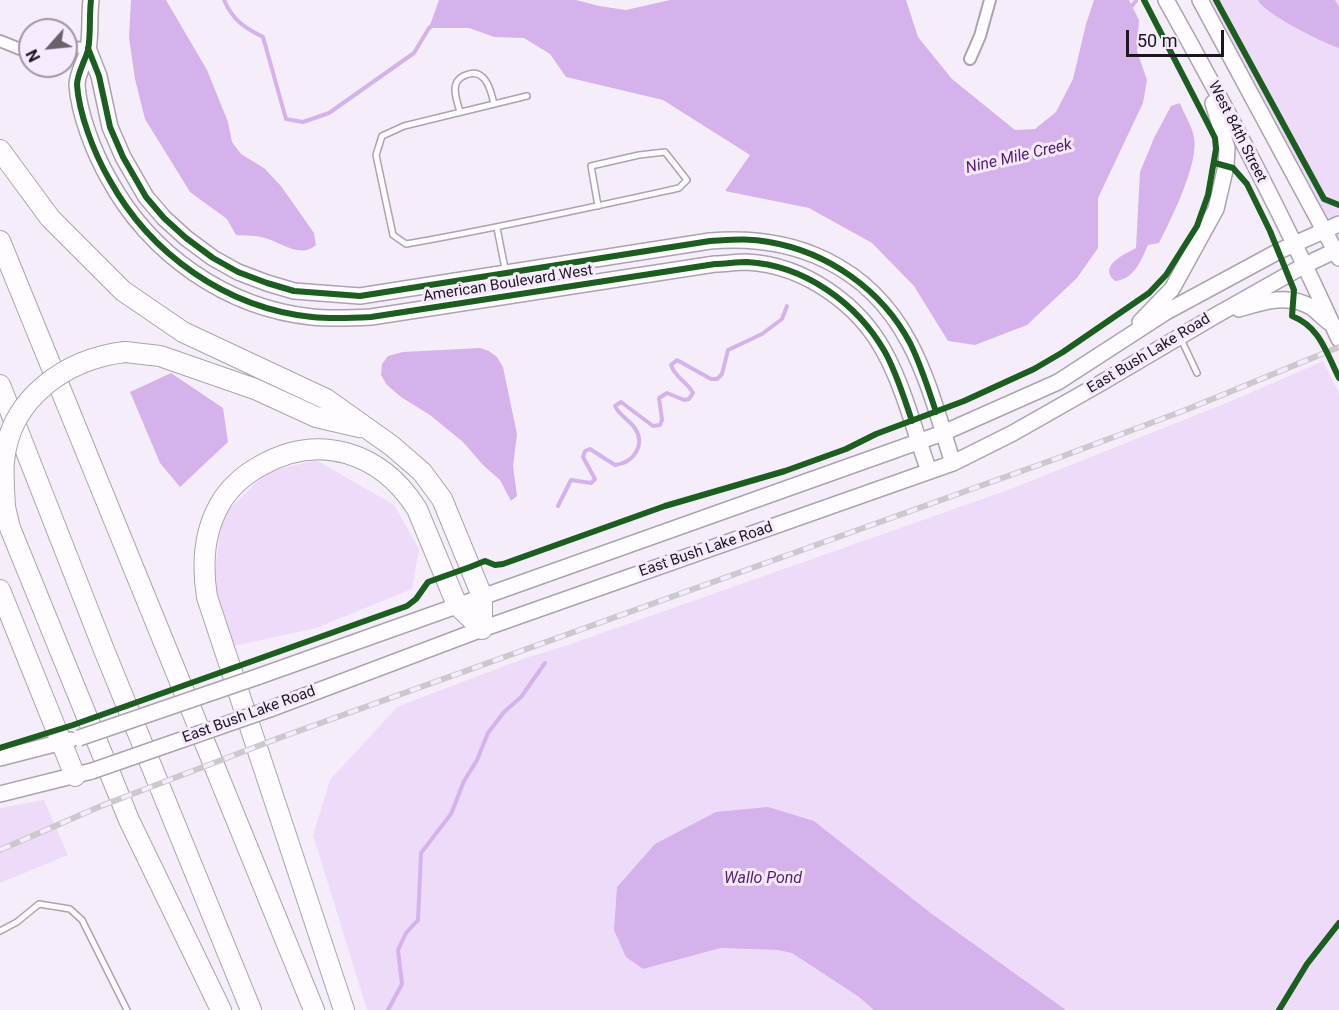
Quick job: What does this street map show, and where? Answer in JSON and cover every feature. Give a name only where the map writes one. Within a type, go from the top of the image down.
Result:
[{"type":"highway","points":[[0,150],[50,218],[123,291],[183,332],[326,399],[407,458],[422,472],[442,499],[482,596],[482,629]]},
{"type":"highway","points":[[0,241],[314,1010]]},
{"type":"highway","points":[[220,1010],[129,820],[10,528],[4,507],[4,460],[12,430],[31,399],[42,387],[74,365],[105,354],[125,352],[160,356],[255,389],[316,417],[364,428]]},
{"type":"highway","points":[[0,385],[104,650],[250,1010]]},
{"type":"highway","points":[[344,1010],[207,597],[203,571],[205,547],[220,504],[231,489],[250,472],[269,461],[294,452],[317,448],[345,452],[376,466],[409,496],[457,604],[482,629]]},
{"type":"highway","points":[[0,590],[84,773]]},
{"type":"street","name":"American Boulevard West","points":[[91,0],[88,48],[77,83],[91,144],[133,217],[153,240],[200,278],[254,304],[283,312],[312,317],[371,317],[714,264],[746,262],[773,266],[807,278],[836,295],[872,332],[897,378],[929,471]]},
{"type":"street","points":[[970,59],[980,36],[990,0]]},
{"type":"street","name":"West 84th Street","points":[[1166,0],[1197,55],[1305,265]]},
{"type":"street","name":"West 84th Street","points":[[1200,0],[1324,231],[1338,252]]},
{"type":"street","points":[[0,41],[18,48]]},
{"type":"street","points":[[78,48],[88,48]]},
{"type":"street","name":"American Boulevard West","points":[[88,48],[99,76],[110,127],[123,157],[146,197],[186,238],[230,267],[267,283],[294,291],[360,296],[719,240],[770,242],[801,250],[827,261],[852,277],[875,295],[893,317],[909,342],[922,370],[953,463]]},
{"type":"street","points":[[1130,334],[1172,289],[1216,209],[1226,166],[1227,148],[1197,55]]},
{"type":"street","name":"East Bush Lake Road","points":[[0,759],[70,740],[257,677],[943,433],[1059,382],[1130,334],[1176,307],[1294,244],[1339,224]]},
{"type":"street","name":"East Bush Lake Road","points":[[0,794],[84,773],[270,709],[482,629],[953,463],[1039,418],[1305,265],[1338,252]]},
{"type":"street","points":[[1305,265],[1336,332]]},
{"type":"street","points":[[1213,316],[1268,300],[1293,301],[1310,306],[1336,332]]},
{"type":"lane","points":[[460,112],[455,94],[456,84],[469,73],[477,74],[485,79],[494,104]]},
{"type":"lane","points":[[527,96],[404,126],[382,136],[376,155],[393,234],[406,244],[497,228],[598,206],[679,188],[687,180],[665,152],[639,155],[591,166],[598,206]]},
{"type":"lane","points":[[497,228],[510,296]]},
{"type":"lane","points":[[1180,336],[1197,373]]},
{"type":"lane","points":[[0,931],[17,922],[39,904],[70,909],[82,920],[128,1010]]},
{"type":"shaded area","points":[[1208,0],[1339,0],[1339,242],[1315,194]]},
{"type":"shaded area","points":[[1323,361],[1339,393],[1339,1010],[1066,1010],[932,914],[814,821],[643,969],[721,948],[777,950],[792,953],[859,997],[874,1010],[367,1010],[313,835],[330,780],[397,707],[525,658],[565,646],[1008,490],[1236,399]]},
{"type":"shaded area","points":[[316,460],[394,505],[419,549],[412,589],[316,628],[234,646],[213,589],[222,516],[267,472]]},
{"type":"shaded area","points":[[44,800],[68,855],[0,883],[0,808]]},
{"type":"water","points":[[131,0],[166,0],[207,70],[228,122],[232,142],[241,154],[264,168],[281,186],[314,233],[316,245],[310,249],[296,250],[261,237],[236,235],[227,219],[190,192],[145,119],[135,79],[129,38]]},
{"type":"water","points":[[439,0],[576,0],[626,10],[670,0],[906,0],[918,37],[952,79],[1015,130],[1035,129],[1056,112],[1073,79],[1094,0],[1129,0],[1139,20],[1137,51],[1147,80],[1143,103],[1098,198],[1098,248],[1077,278],[1027,325],[975,345],[948,341],[914,286],[872,243],[809,208],[725,191],[750,155],[663,100],[566,77],[550,54],[524,38],[494,37],[469,28],[429,28]]},
{"type":"water","points":[[1258,0],[1335,0],[1339,7],[1339,48],[1282,20],[1262,6]]},
{"type":"water","points":[[1180,103],[1194,137],[1192,162],[1183,191],[1159,243],[1148,245],[1132,273],[1128,277],[1115,281],[1110,276],[1111,266],[1120,257],[1136,248],[1140,172],[1171,106]]},
{"type":"water","points":[[480,348],[497,357],[503,367],[517,434],[513,466],[517,496],[511,501],[500,480],[463,442],[430,415],[401,397],[387,385],[381,375],[382,364],[388,356],[403,352]]},
{"type":"water","points":[[171,373],[223,408],[228,442],[180,487],[160,463],[130,392]]},
{"type":"water","name":"Wallo Pond","points":[[768,807],[814,821],[932,914],[1066,1010],[874,1010],[859,997],[792,953],[777,950],[721,948],[643,969],[626,957],[614,930],[617,887],[655,844],[716,812]]},
{"type":"waterway","name":"Nine Mile Creek","points":[[224,0],[239,22],[263,37],[286,119],[303,122],[329,113],[414,53],[432,26]]},
{"type":"waterway","name":"Nine Mile Creek","points":[[1130,8],[1136,1]]},
{"type":"waterway","points":[[558,506],[571,480],[591,483],[595,479],[583,457],[585,451],[590,449],[615,465],[627,461],[636,452],[638,434],[615,406],[621,402],[653,426],[660,425],[662,420],[659,398],[667,393],[684,400],[689,399],[693,393],[671,365],[677,360],[711,379],[717,379],[722,374],[728,350],[762,334],[782,319],[787,306]]},
{"type":"waterway","points":[[388,1010],[402,984],[398,950],[406,933],[418,920],[421,853],[451,814],[464,781],[477,760],[488,733],[504,712],[521,697],[545,663]]},
{"type":"railway","points":[[0,850],[101,806],[279,738],[1058,458],[1188,409],[1339,347]]},
{"type":"cycle path","points":[[91,0],[88,50],[77,85],[84,121],[98,157],[126,206],[146,231],[194,273],[221,289],[280,312],[319,318],[357,318],[715,264],[747,262],[768,265],[789,270],[808,279],[827,290],[860,318],[885,352],[912,421]]},
{"type":"cycle path","points":[[0,748],[73,725],[407,606],[416,599],[428,582],[485,561],[495,565],[503,564],[665,506],[785,471],[846,449],[876,434],[964,401],[1034,369],[1063,352],[1149,293],[1166,275],[1197,226],[1208,195],[1216,149],[1215,138],[1144,0]]},
{"type":"cycle path","points":[[1216,0],[1324,199],[1339,205]]},
{"type":"cycle path","points":[[88,48],[99,76],[110,127],[123,157],[146,197],[186,238],[213,258],[238,272],[294,291],[360,296],[710,241],[769,242],[791,247],[832,264],[869,290],[898,324],[910,343],[936,412]]},
{"type":"cycle path","points":[[1215,163],[1233,168],[1247,184],[1270,231],[1294,290],[1292,316],[1302,321],[1316,334],[1339,378]]},
{"type":"cycle path","points":[[1279,1010],[1307,964],[1339,923]]}]
